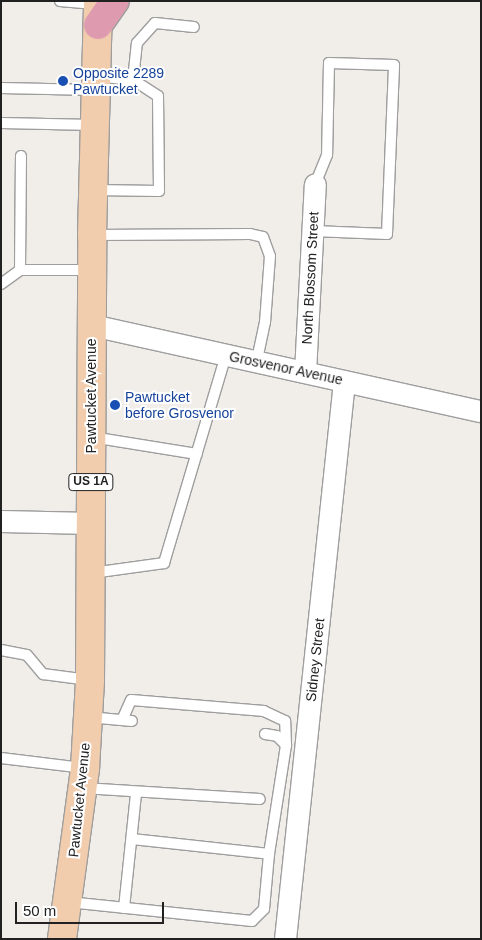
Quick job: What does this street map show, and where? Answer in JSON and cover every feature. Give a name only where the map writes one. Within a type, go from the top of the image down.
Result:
[{"type":"main road","name":"Pawtucket Avenue","points":[[62,939],[83,778],[90,680],[92,235],[96,83],[102,8]]},
{"type":"street","name":"North Blossom Street","points":[[305,372],[315,184]]},
{"type":"street","name":"Grosvenor Avenue","points":[[92,325],[481,411]]},
{"type":"street","name":"Sidney Street","points":[[285,939],[344,380]]},
{"type":"street","points":[[1,521],[91,522]]},
{"type":"lane","points":[[60,1],[102,8]]},
{"type":"lane","points":[[134,80],[137,44],[156,23],[194,27]]},
{"type":"lane","points":[[313,231],[386,234],[394,66],[329,63],[327,155],[315,184]]},
{"type":"lane","points":[[1,88],[134,80],[158,96],[159,191],[93,190]]},
{"type":"lane","points":[[1,123],[95,125]]},
{"type":"lane","points":[[20,156],[20,270]]},
{"type":"lane","points":[[92,235],[250,234],[263,237],[270,256],[265,322],[257,362]]},
{"type":"lane","points":[[1,284],[20,270],[92,270]]},
{"type":"lane","points":[[91,574],[164,563],[226,355]]},
{"type":"lane","points":[[91,436],[196,454]]},
{"type":"lane","points":[[1,650],[27,655],[43,674],[90,680]]},
{"type":"lane","points":[[67,902],[252,921],[264,909],[268,854],[286,745],[285,721],[264,711],[131,700],[127,721],[87,717]]},
{"type":"lane","points":[[265,734],[276,736],[286,745]]},
{"type":"lane","points":[[1,758],[136,793],[260,799]]},
{"type":"lane","points":[[124,908],[136,793]]},
{"type":"lane","points":[[132,839],[268,854]]},
{"type":"place","name":"Opposite 2289 Pawtucket","points":[[63,81]]},
{"type":"place","name":"Pawtucket before Grosvenor","points":[[115,405]]}]
